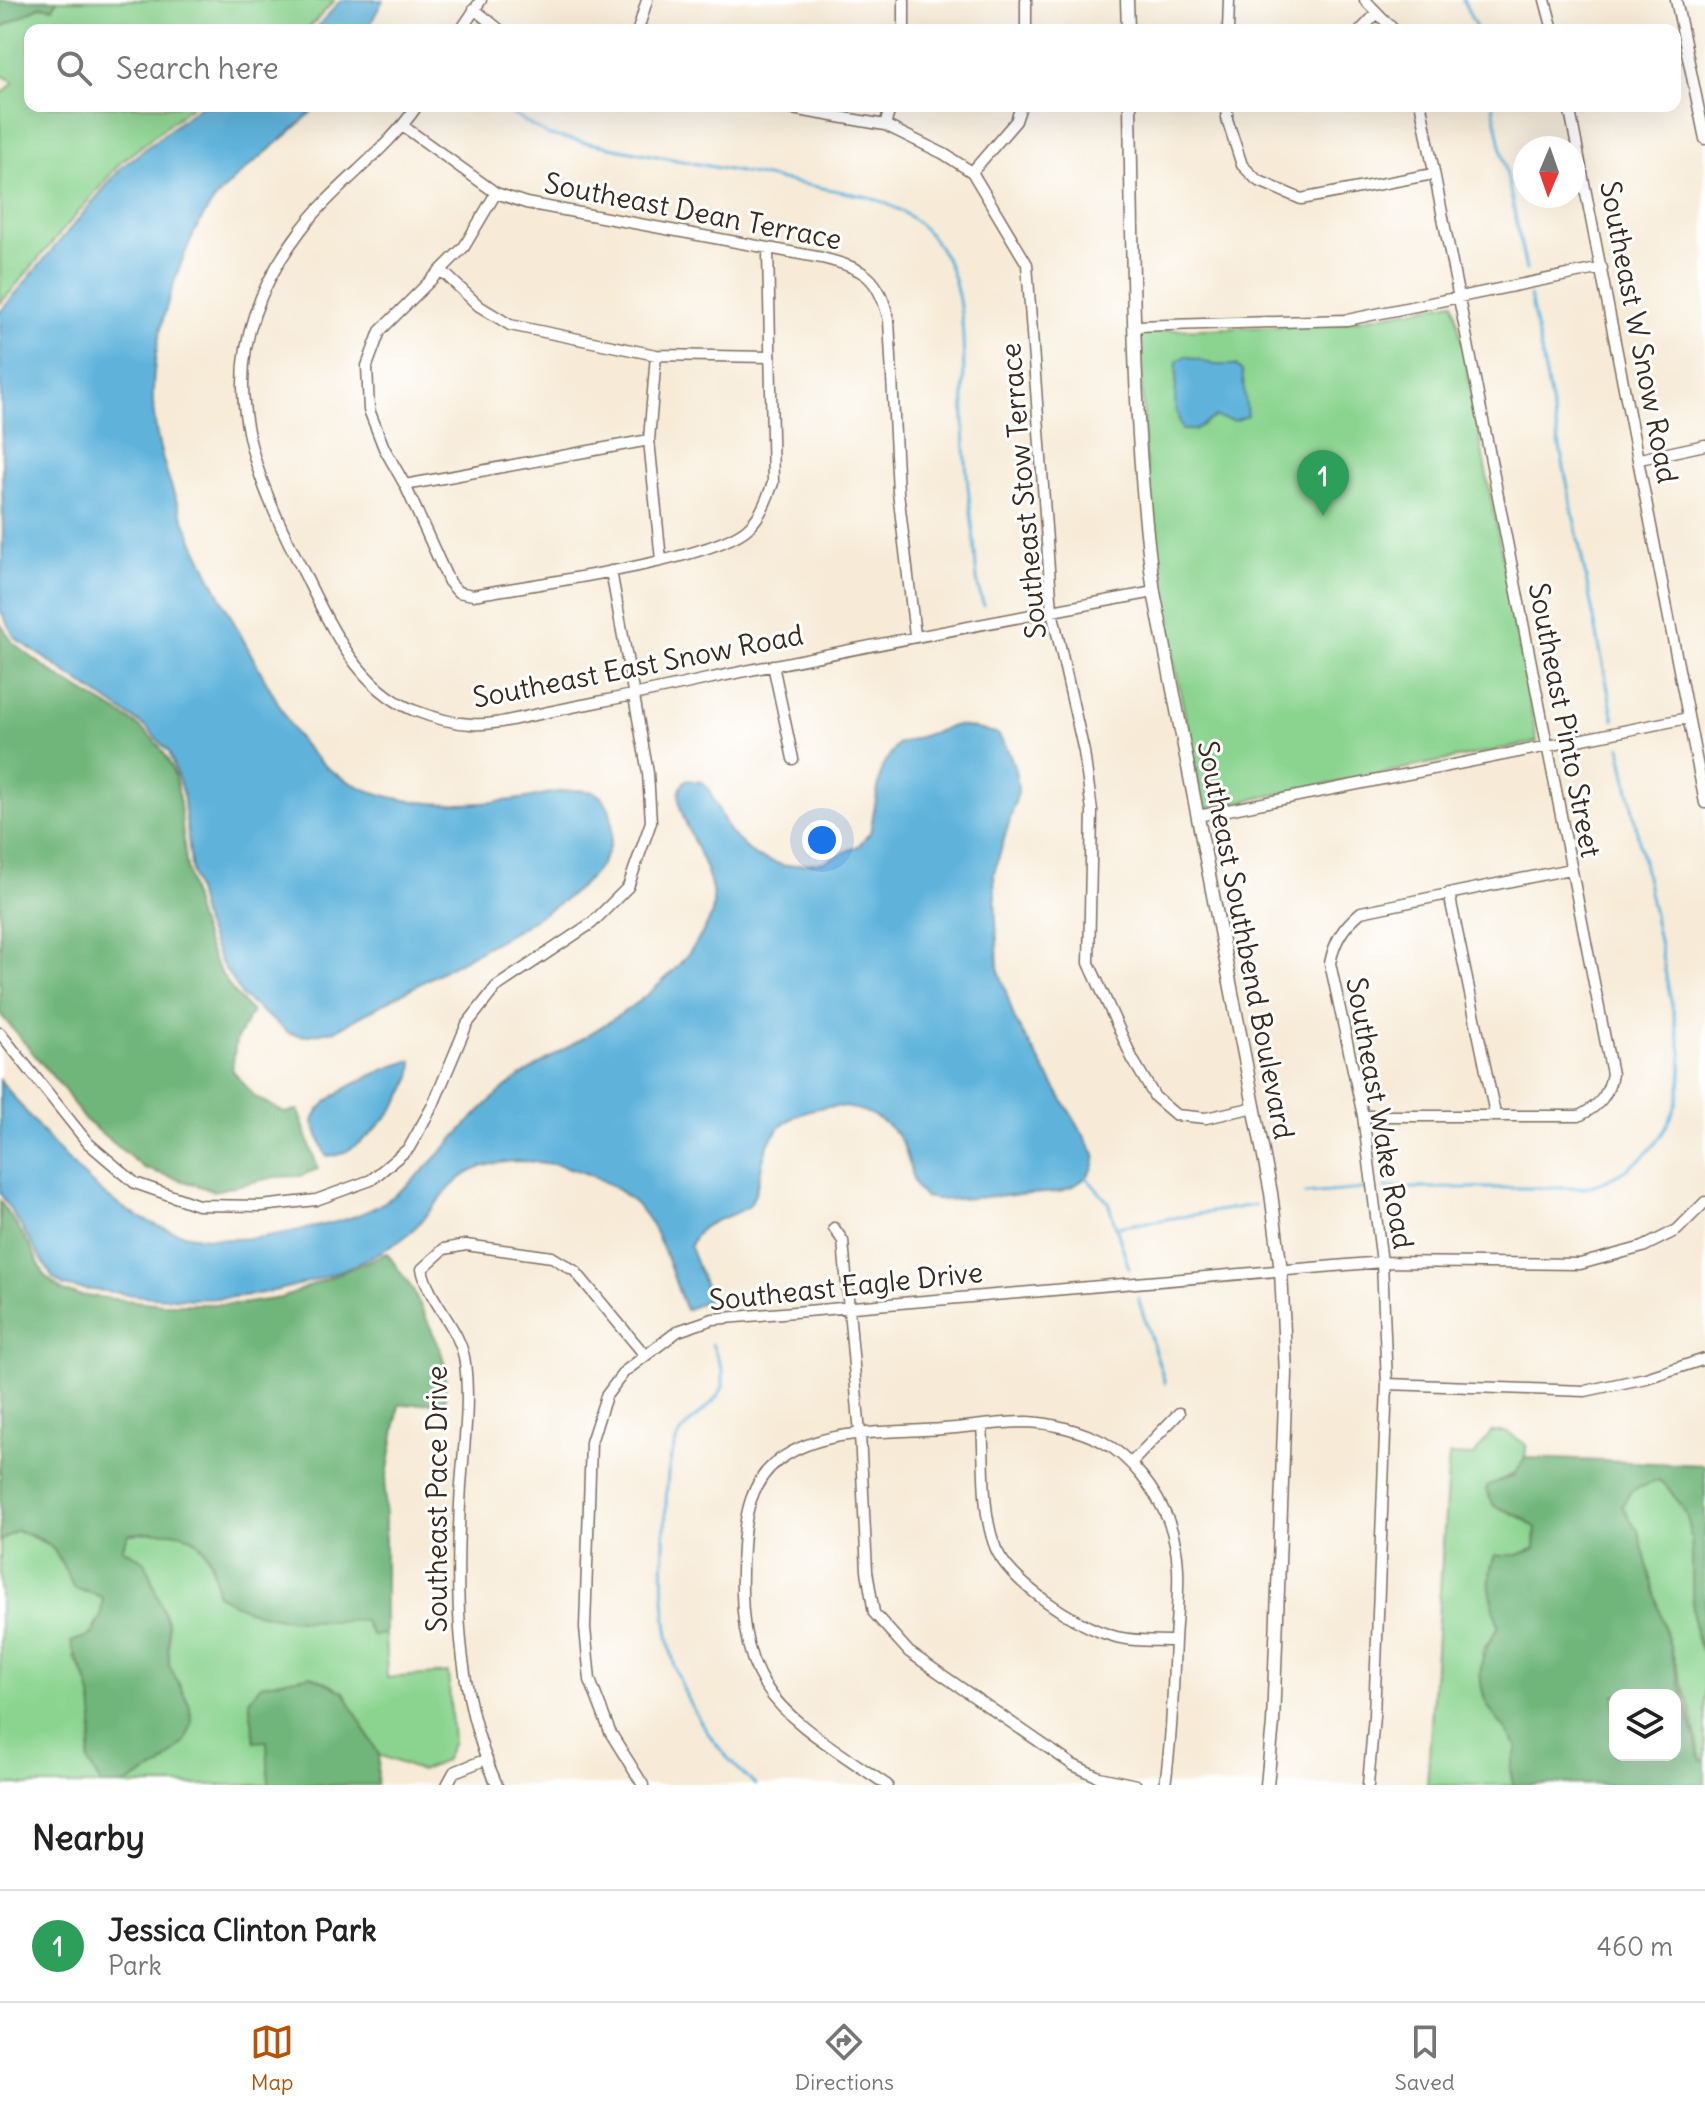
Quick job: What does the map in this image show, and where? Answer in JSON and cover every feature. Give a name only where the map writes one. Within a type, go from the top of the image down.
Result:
[{"type":"street","points":[[640,24],[647,0]]},
{"type":"street","points":[[904,0],[904,24]]},
{"type":"street","points":[[1026,0],[1026,24]]},
{"type":"street","points":[[1127,0],[1128,24]]},
{"type":"street","points":[[1228,24],[1229,0]]},
{"type":"street","points":[[1365,0],[1388,24]]},
{"type":"street","points":[[1545,0],[1551,24]]},
{"type":"street","points":[[1676,0],[1705,139]]},
{"type":"street","points":[[465,24],[478,4],[495,24]]},
{"type":"street","points":[[1367,24],[1377,13]]},
{"type":"street","name":"Southeast East Snow Road","points":[[413,112],[403,126],[302,229],[254,310],[242,381],[250,447],[268,502],[332,627],[356,665],[381,691],[409,708],[438,719],[473,725],[634,695],[915,635],[1154,592]]},
{"type":"street","name":"Southeast Stow Terrace","points":[[810,112],[885,125],[922,141],[972,172],[1027,264],[1052,611],[1084,752],[1092,811],[1089,963],[1133,1060],[1155,1097],[1176,1115],[1206,1118],[1255,1107]]},
{"type":"street","points":[[885,125],[889,112]]},
{"type":"street","points":[[972,172],[1016,121],[1019,112]]},
{"type":"street","name":"Southeast Southbend Boulevard","points":[[1130,112],[1137,425],[1154,592],[1255,1107],[1281,1271],[1286,1390],[1275,1694],[1267,1785]]},
{"type":"street","points":[[1227,112],[1242,165],[1257,180],[1301,199],[1433,174]]},
{"type":"street","name":"Southeast Pinto Street","points":[[1363,1116],[1495,1114],[1559,1119],[1579,1116],[1598,1107],[1610,1088],[1609,1044],[1570,869],[1422,112]]},
{"type":"street","name":"Southeast W Snow Road","points":[[1570,112],[1705,803]]},
{"type":"street","name":"Southeast Dean Terrace","points":[[403,126],[496,193],[559,210],[848,265],[869,276],[882,293],[889,320],[898,492],[915,635]]},
{"type":"street","points":[[496,193],[464,247],[380,331],[367,366],[369,410],[384,448],[405,485],[449,582],[458,592],[473,595],[661,560],[726,542],[750,527],[763,508],[773,483],[768,251]]},
{"type":"street","points":[[1135,326],[1347,320],[1602,268]]},
{"type":"street","points":[[441,270],[479,306],[510,325],[656,355],[769,357]]},
{"type":"street","points":[[656,355],[649,440],[661,560]]},
{"type":"street","points":[[405,485],[649,440]]},
{"type":"street","points":[[1640,459],[1705,445]]},
{"type":"street","points":[[0,1033],[88,1143],[135,1183],[198,1205],[261,1206],[316,1200],[371,1180],[409,1148],[433,1105],[467,1024],[496,987],[592,923],[628,887],[651,822],[648,773],[611,571]]},
{"type":"street","points":[[773,665],[793,759]]},
{"type":"street","points":[[1198,816],[1688,718]]},
{"type":"street","name":"Southeast Wake Road","points":[[1368,1785],[1376,1674],[1387,1384],[1382,1262],[1363,1116],[1330,963],[1334,944],[1344,927],[1361,912],[1570,869]]},
{"type":"street","points":[[1449,893],[1495,1114]]},
{"type":"street","points":[[1281,1271],[1382,1262],[1580,1264],[1643,1247],[1677,1230],[1705,1202]]},
{"type":"street","points":[[834,1228],[843,1241],[860,1434],[867,1571],[874,1613],[909,1652],[1073,1765],[1099,1777],[1136,1785]]},
{"type":"street","name":"Southeast Pace Drive","points":[[492,1784],[466,1686],[460,1645],[457,1548],[467,1393],[465,1359],[422,1269],[444,1249],[466,1245],[552,1257],[575,1271],[644,1354]]},
{"type":"street","name":"Southeast Eagle Drive","points":[[643,1785],[610,1732],[590,1680],[585,1628],[591,1442],[606,1396],[644,1354],[678,1331],[713,1319],[1281,1271]]},
{"type":"street","points":[[1387,1384],[1585,1391],[1646,1378],[1705,1359]]},
{"type":"street","points":[[1131,1463],[1179,1413]]},
{"type":"street","points":[[887,1785],[803,1728],[770,1695],[752,1663],[742,1613],[745,1523],[749,1501],[759,1481],[775,1462],[791,1451],[816,1441],[860,1434],[1030,1422],[1070,1429],[1104,1443],[1131,1463],[1158,1500],[1174,1542],[1179,1568],[1172,1734],[1165,1785]]},
{"type":"street","points":[[982,1426],[990,1528],[997,1551],[1020,1579],[1080,1623],[1116,1637],[1175,1641]]},
{"type":"street","points":[[447,1785],[454,1772],[487,1759]]},
{"type":"green space","points":[[0,0],[57,0],[53,8],[41,6],[0,28]]},
{"type":"green space","points":[[57,0],[335,0],[313,24],[24,24],[24,112],[184,112],[120,163],[0,304],[0,96],[14,82],[0,74],[0,28],[41,6],[53,8]]},
{"type":"green space","points":[[1454,302],[1537,742],[1204,809],[1157,578],[1145,453],[1139,331],[1331,325]]},
{"type":"green space","points":[[0,623],[13,643],[57,675],[134,723],[164,753],[176,782],[190,883],[202,931],[222,975],[252,1012],[236,1040],[232,1070],[255,1097],[285,1113],[298,1110],[318,1169],[300,1176],[275,1177],[214,1191],[144,1168],[82,1117],[65,1091],[0,1014]]},
{"type":"green space","points":[[0,1201],[30,1246],[45,1276],[63,1291],[78,1295],[162,1304],[241,1304],[281,1298],[387,1253],[413,1290],[445,1366],[445,1402],[399,1405],[385,1487],[385,1634],[373,1636],[364,1620],[288,1619],[233,1604],[217,1594],[209,1557],[192,1538],[165,1532],[129,1534],[122,1548],[145,1562],[168,1625],[169,1665],[189,1704],[192,1723],[185,1742],[160,1767],[123,1785],[102,1785],[88,1762],[93,1708],[85,1676],[71,1642],[93,1634],[101,1616],[103,1597],[74,1588],[59,1557],[41,1539],[16,1530],[0,1541]]},
{"type":"green space","points":[[1491,1432],[1506,1432],[1526,1444],[1526,1454],[1516,1472],[1489,1485],[1487,1490],[1504,1508],[1536,1527],[1535,1548],[1518,1555],[1495,1555],[1490,1573],[1490,1590],[1499,1626],[1482,1652],[1487,1704],[1510,1732],[1517,1748],[1510,1769],[1514,1785],[1427,1785],[1449,1455],[1474,1456]]},
{"type":"green space","points":[[1525,1458],[1705,1465],[1705,1657],[1697,1638],[1694,1618],[1691,1536],[1680,1503],[1659,1480],[1631,1491],[1622,1506],[1638,1531],[1701,1761],[1705,1759],[1705,1785],[1513,1784],[1510,1769],[1517,1748],[1486,1702],[1481,1671],[1485,1653],[1499,1626],[1490,1591],[1490,1573],[1495,1555],[1518,1555],[1535,1549],[1536,1528],[1522,1517],[1494,1506],[1486,1490],[1488,1485],[1514,1476]]},
{"type":"green space","points":[[1653,1480],[1667,1485],[1694,1518],[1698,1533],[1693,1619],[1698,1644],[1705,1657],[1705,1759],[1701,1761],[1690,1709],[1632,1525],[1622,1506],[1631,1491]]},
{"type":"green space","points":[[16,1530],[54,1547],[74,1588],[103,1597],[101,1616],[74,1658],[87,1683],[93,1708],[93,1735],[88,1762],[102,1785],[0,1785],[0,1541]]},
{"type":"green space","points":[[174,1530],[194,1539],[201,1546],[211,1563],[217,1594],[334,1621],[364,1620],[373,1636],[385,1634],[387,1678],[448,1673],[453,1742],[444,1761],[421,1771],[376,1754],[344,1692],[255,1741],[267,1740],[271,1766],[269,1785],[123,1785],[160,1767],[192,1723],[189,1704],[169,1665],[168,1625],[145,1562],[122,1548],[129,1534]]},
{"type":"green space","points":[[311,1675],[344,1692],[379,1755],[377,1785],[269,1785],[267,1741],[255,1742],[249,1700],[261,1685]]},
{"type":"water","points":[[341,0],[383,0],[370,24],[320,24]]},
{"type":"water","points":[[192,112],[311,112],[226,188],[201,220],[182,261],[165,312],[153,387],[158,440],[169,481],[186,524],[228,611],[290,725],[310,752],[334,773],[361,788],[391,797],[455,804],[488,803],[585,790],[603,799],[611,815],[612,830],[607,854],[594,874],[564,900],[517,930],[336,1030],[304,1036],[289,1033],[243,997],[220,961],[204,924],[192,874],[183,793],[169,752],[147,728],[15,638],[0,610],[3,533],[0,312],[122,167]]},
{"type":"water","points":[[1186,356],[1215,365],[1236,365],[1242,371],[1247,416],[1234,421],[1215,417],[1194,430],[1182,430],[1175,406],[1177,361]]},
{"type":"water","points":[[956,725],[996,733],[1009,753],[1014,768],[1018,792],[994,873],[998,967],[1015,1020],[1095,1154],[1089,1174],[1072,1186],[1059,1192],[944,1200],[924,1197],[915,1185],[901,1141],[874,1116],[857,1109],[838,1107],[802,1113],[786,1122],[768,1144],[749,1206],[706,1225],[694,1238],[690,1247],[708,1294],[707,1300],[686,1310],[658,1237],[645,1215],[630,1199],[611,1185],[589,1175],[540,1162],[493,1164],[472,1171],[452,1186],[404,1237],[359,1263],[291,1287],[222,1298],[150,1297],[64,1286],[53,1278],[0,1193],[0,1080],[91,1183],[123,1208],[158,1226],[198,1237],[243,1239],[320,1226],[369,1210],[392,1197],[425,1169],[502,1091],[625,1011],[673,972],[693,948],[709,921],[713,903],[711,884],[680,807],[680,792],[686,780],[702,782],[708,788],[730,833],[755,856],[785,866],[824,862],[858,846],[870,833],[882,767],[897,744]]},
{"type":"water","points":[[412,1061],[412,1074],[406,1089],[382,1122],[353,1147],[338,1155],[326,1156],[313,1122],[327,1102],[355,1083]]},
{"type":"waterway","points":[[1463,0],[1474,24]]},
{"type":"waterway","points":[[508,112],[548,135],[869,197],[904,213],[930,234],[946,260],[957,289],[962,320],[966,467],[977,581],[984,605]]},
{"type":"waterway","points":[[1494,112],[1526,270]]},
{"type":"waterway","points":[[1530,296],[1614,720]]},
{"type":"waterway","points":[[1385,1188],[1584,1188],[1607,1180],[1645,1155],[1670,1119],[1678,1099],[1681,1051],[1620,746]]},
{"type":"waterway","points":[[1086,1177],[1108,1202],[1129,1268]]},
{"type":"waterway","points":[[1305,1194],[1363,1189]]},
{"type":"waterway","points":[[1116,1227],[1255,1205]]},
{"type":"waterway","points":[[1138,1298],[1165,1383]]},
{"type":"waterway","points":[[712,1344],[723,1371],[723,1387],[713,1402],[680,1434],[670,1462],[663,1566],[664,1602],[668,1636],[687,1699],[726,1757],[755,1785]]},
{"type":"place","name":"Jessica Clinton Park","points":[[1323,516]]}]
